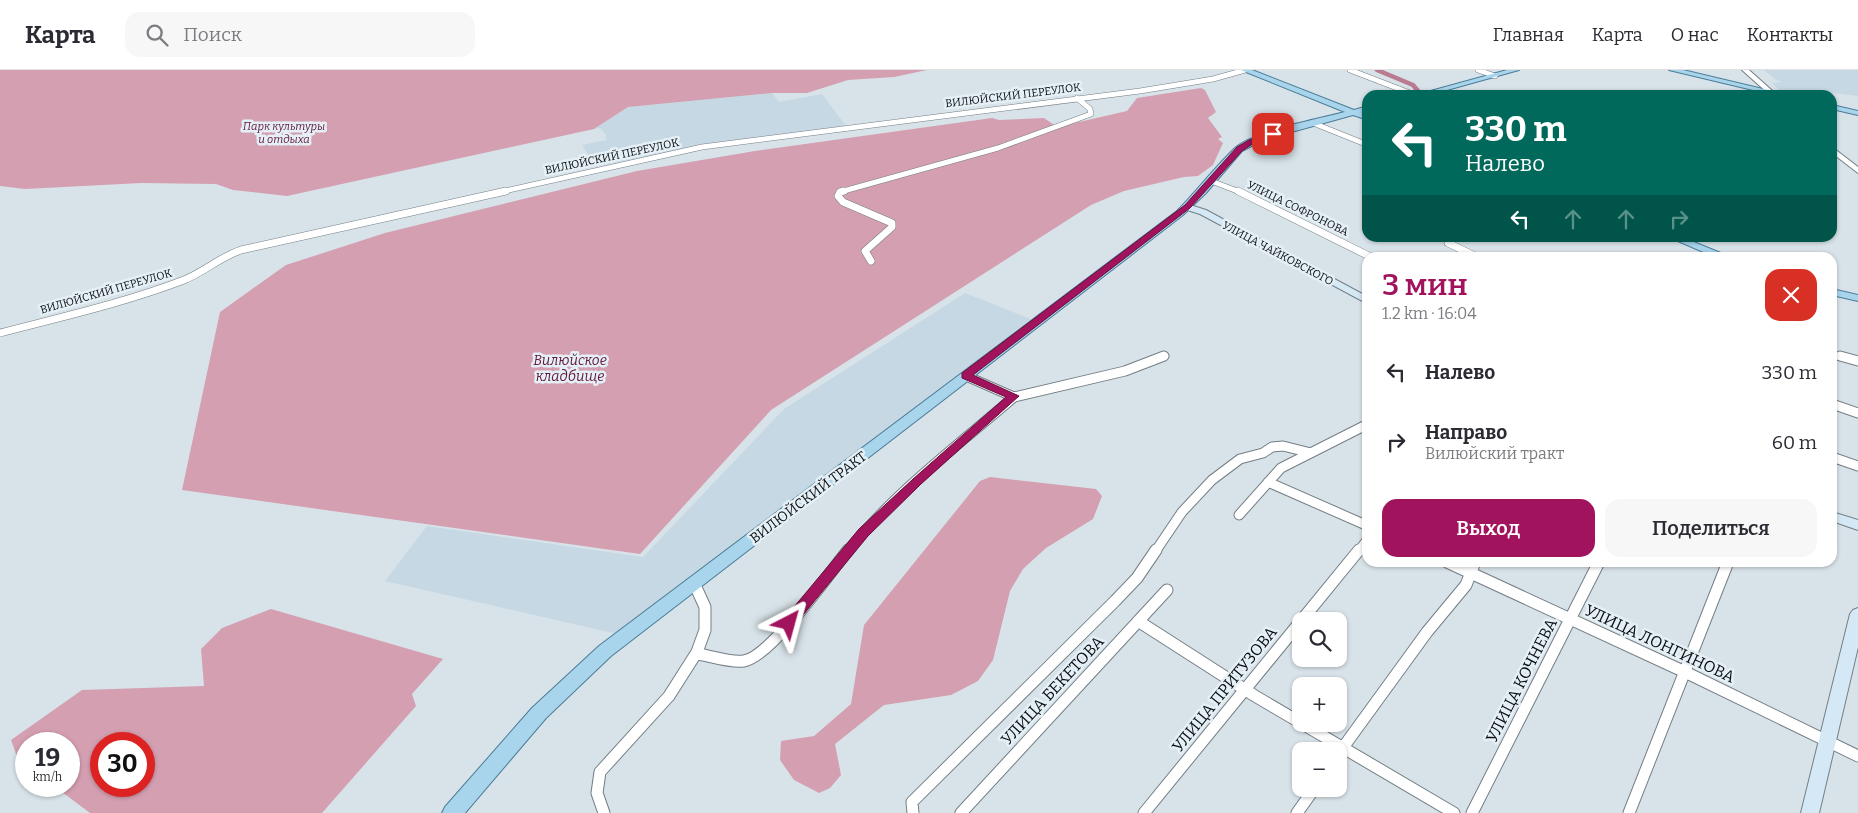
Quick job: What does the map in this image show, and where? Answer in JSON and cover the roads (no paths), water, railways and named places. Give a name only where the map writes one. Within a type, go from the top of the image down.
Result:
[{"type":"main road","points":[[1245,70],[1362,116]]},
{"type":"main road","points":[[1440,90],[1515,70]]},
{"type":"main road","points":[[1673,70],[1756,90]]},
{"type":"main road","points":[[1837,107],[1858,112]]},
{"type":"main road","name":"ВИЛЮЙСКИЙ ТРАКТ","points":[[452,813],[518,736],[575,678],[605,651],[1188,207],[1244,145],[1260,138],[1362,110]]},
{"type":"main road","name":"УЛИЦА ЧАЙКОВСКОГО","points":[[1188,207],[1203,212],[1362,298]]},
{"type":"main road","points":[[1686,242],[1711,252]]},
{"type":"main road","points":[[1837,293],[1858,298]]},
{"type":"main road","points":[[1837,518],[1858,526]]},
{"type":"main road","points":[[1810,813],[1826,740],[1858,614]]},
{"type":"street","name":"ВИЛЮЙСКИЙ ПЕРЕУЛОК","points":[[0,332],[152,291],[187,279],[216,260],[241,250],[702,147],[1177,85],[1245,70]]},
{"type":"street","points":[[1350,70],[1402,90]]},
{"type":"street","points":[[1478,70],[1495,76]]},
{"type":"street","points":[[1745,70],[1768,90]]},
{"type":"street","points":[[870,261],[865,252],[868,246],[892,227],[892,223],[843,202],[838,196],[840,192],[998,148],[1054,125],[1091,114],[1090,109],[1077,98]]},
{"type":"street","points":[[1313,123],[1362,143]]},
{"type":"street","points":[[1837,153],[1858,171]]},
{"type":"street","name":"УЛИЦА СОФРОНОВА","points":[[1211,182],[1230,187],[1362,253]]},
{"type":"street","points":[[1448,243],[1467,252]]},
{"type":"street","points":[[698,654],[743,661],[759,655],[789,623],[863,532],[917,481],[1014,396],[1125,371],[1164,356]]},
{"type":"street","points":[[1840,356],[1858,362]]},
{"type":"street","points":[[966,376],[1014,396]]},
{"type":"street","points":[[1837,406],[1858,413]]},
{"type":"street","points":[[1239,515],[1281,468],[1362,427]]},
{"type":"street","points":[[913,813],[912,802],[1136,578],[1182,512],[1212,480],[1240,459],[1263,453],[1272,447],[1283,446],[1311,453]]},
{"type":"street","points":[[1837,459],[1858,466]]},
{"type":"street","points":[[1268,482],[1362,523]]},
{"type":"street","name":"УЛИЦА ПРИТУЗОВА","points":[[1144,813],[1362,546]]},
{"type":"street","name":"УЛИЦА КОЧНЕВА","points":[[1472,813],[1596,567]]},
{"type":"street","points":[[1629,813],[1726,567]]},
{"type":"street","points":[[1346,742],[1427,632],[1466,585],[1473,568]]},
{"type":"street","name":"УЛИЦА ЛОНГИНОВА","points":[[1473,568],[1570,620],[1685,672],[1858,756]]},
{"type":"street","points":[[604,813],[597,801],[595,787],[600,772],[684,679],[698,654],[706,615],[705,604],[694,583]]},
{"type":"street","name":"УЛИЦА БЕКЕТОВА","points":[[961,813],[1167,590]]},
{"type":"street","points":[[1138,622],[1327,742]]},
{"type":"street","points":[[1347,754],[1454,813]]},
{"type":"street","points":[[1297,813],[1308,797]]},
{"type":"waterway","points":[[1377,70],[1413,85],[1417,90]]},
{"type":"park label","name":"Парк культуры и отдыха","points":[[284,132]]},
{"type":"park label","name":"Вилюйское кладбище","points":[[570,368]]}]
